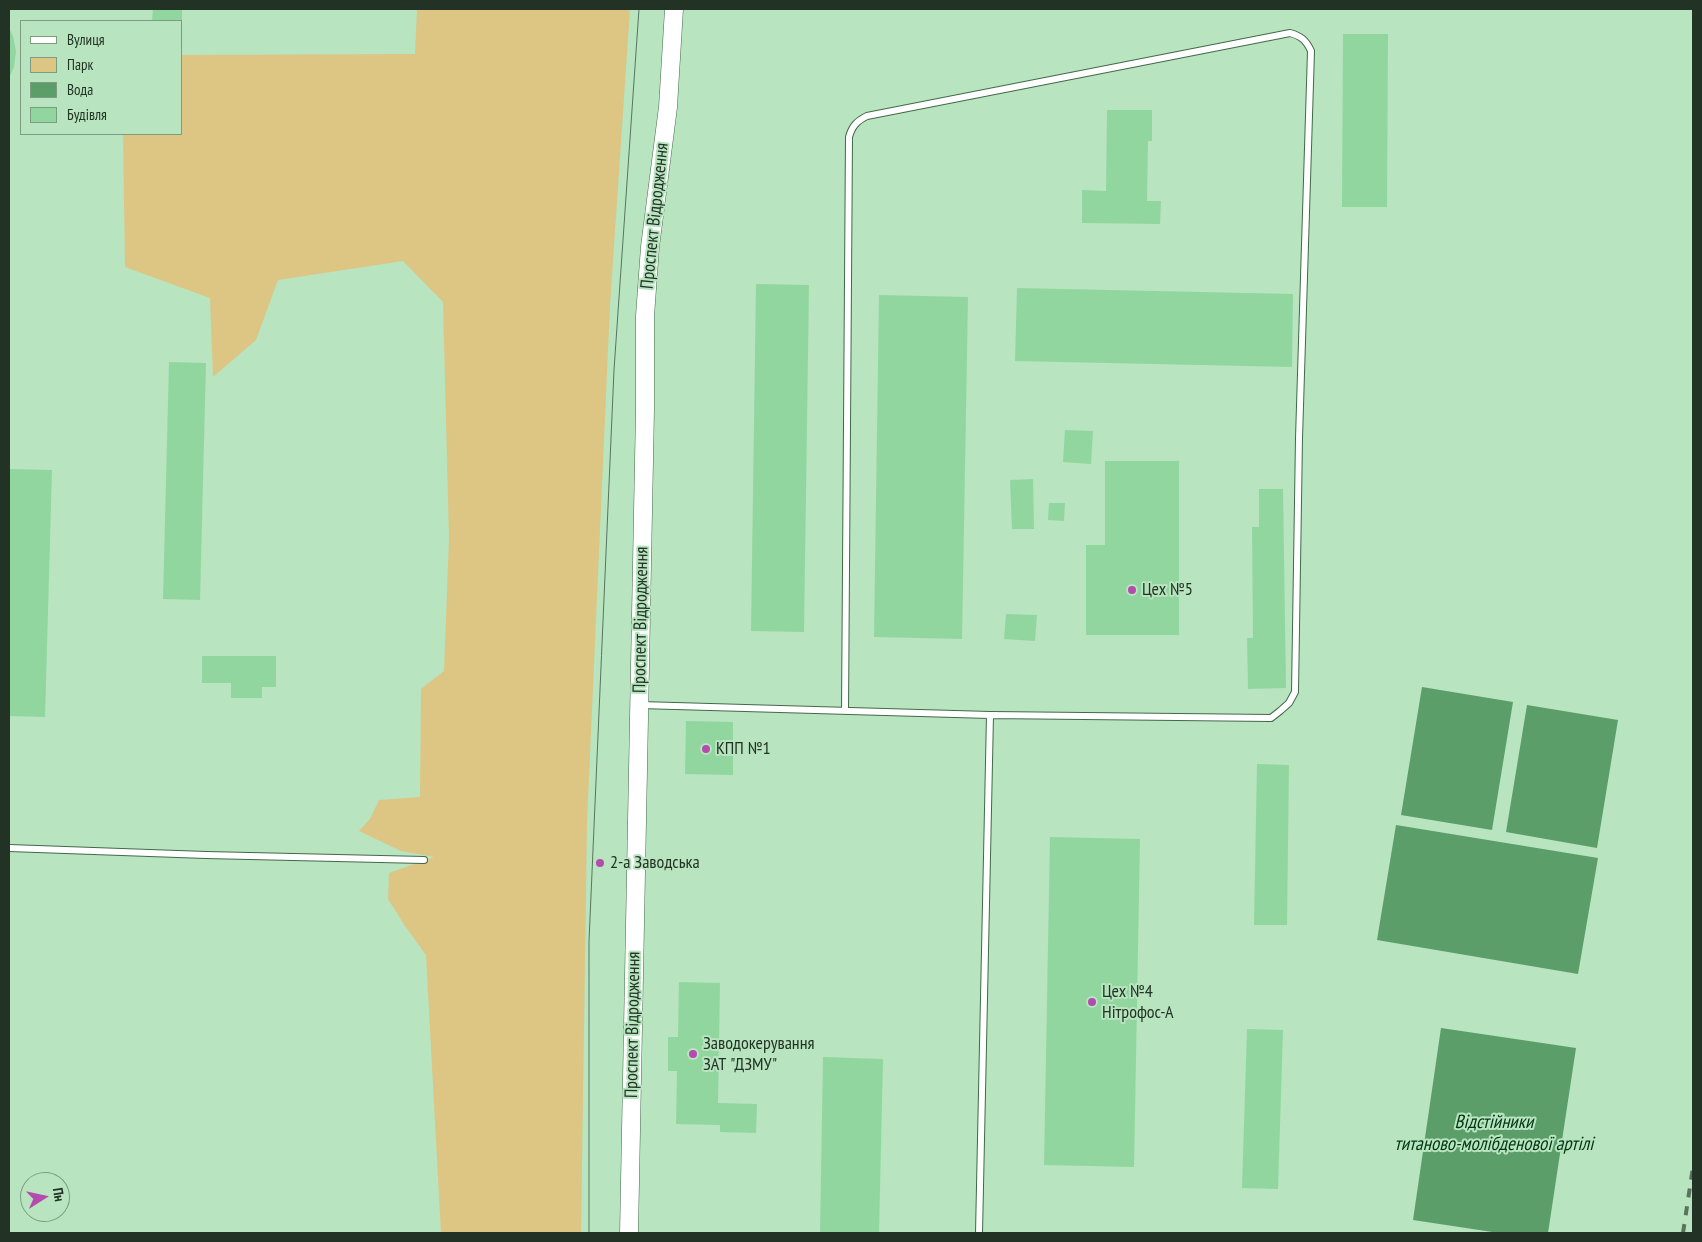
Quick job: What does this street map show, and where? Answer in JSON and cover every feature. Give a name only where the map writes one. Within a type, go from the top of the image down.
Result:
[{"type":"street","name":"Проспект Відродження","points":[[629,1233],[645,316],[650,247],[668,107],[674,9]]},
{"type":"lane","points":[[639,705],[845,711],[990,715],[1271,718],[1280,712],[1295,692],[1311,50],[1307,42],[1300,36],[1290,33],[867,116],[858,121],[852,128],[849,137],[845,711]]},
{"type":"lane","points":[[979,1233],[990,715]]},
{"type":"lane","points":[[9,848],[424,860]]},
{"type":"green space","points":[[417,9],[630,9],[610,305],[587,822],[581,1233],[441,1233],[426,955],[388,899],[389,873],[434,857],[401,851],[359,831],[370,819],[379,800],[420,797],[421,689],[444,671],[449,539],[443,302],[403,261],[278,280],[256,340],[213,377],[210,298],[125,267],[123,135],[182,135],[182,55],[415,54]]},
{"type":"water","points":[[1422,687],[1513,702],[1492,830],[1401,815]]},
{"type":"water","points":[[1527,705],[1618,720],[1597,848],[1506,832]]},
{"type":"water","points":[[1396,825],[1598,858],[1578,974],[1377,940]]},
{"type":"water","name":"Відстійники титаново-молібденової артілі","points":[[1441,1028],[1576,1048],[1548,1233],[1499,1233],[1413,1220]]},
{"type":"building","points":[[153,9],[182,9],[182,20],[152,20]]},
{"type":"building","points":[[9,28],[16,51],[14,67],[9,78]]},
{"type":"building","points":[[1343,34],[1388,34],[1387,207],[1342,207]]},
{"type":"building","points":[[1107,110],[1152,110],[1152,141],[1148,141],[1147,201],[1161,201],[1160,224],[1082,223],[1082,190],[1106,191]]},
{"type":"building","points":[[756,284],[809,285],[804,632],[751,631]]},
{"type":"building","points":[[1017,288],[1293,294],[1292,367],[1015,361]]},
{"type":"building","points":[[879,295],[968,297],[962,639],[874,637]]},
{"type":"building","points":[[169,362],[206,363],[200,600],[163,599]]},
{"type":"building","points":[[1065,430],[1093,431],[1091,464],[1063,462]]},
{"type":"building","name":"Цех №5","points":[[1105,461],[1179,461],[1179,635],[1086,635],[1086,545],[1105,545]]},
{"type":"building","points":[[9,469],[52,470],[45,717],[9,716]]},
{"type":"building","points":[[1033,479],[1034,529],[1012,529],[1010,480]]},
{"type":"building","points":[[1259,489],[1283,489],[1286,688],[1248,689],[1247,638],[1253,638],[1252,527],[1259,527]]},
{"type":"building","points":[[1049,503],[1065,503],[1064,521],[1048,520]]},
{"type":"building","points":[[1006,614],[1037,615],[1035,641],[1004,639]]},
{"type":"building","points":[[202,656],[276,656],[276,687],[262,687],[262,698],[231,698],[231,683],[202,683]]},
{"type":"building","name":"КПП №1","points":[[686,721],[733,722],[733,741],[726,741],[726,756],[733,756],[733,775],[685,774]]},
{"type":"building","points":[[1257,764],[1289,765],[1287,925],[1254,925]]},
{"type":"building","name":"Цех №4 Нітрофос-А","points":[[1050,837],[1140,839],[1134,1167],[1044,1165]]},
{"type":"building","name":"Заводокерування ЗАТ \"ДЗМУ\"","points":[[679,982],[720,983],[718,1103],[757,1104],[756,1133],[720,1132],[720,1125],[676,1124],[677,1071],[668,1071],[668,1037],[678,1037]]},
{"type":"building","points":[[1247,1029],[1283,1030],[1278,1189],[1242,1188]]},
{"type":"building","points":[[823,1057],[883,1059],[879,1233],[820,1233]]},
{"type":"tram line","points":[[589,1233],[589,941],[614,370],[639,9]]},
{"type":"railway","points":[[1683,1233],[1693,1167]]},
{"type":"place","name":"Цех №5","points":[[1132,590]]},
{"type":"place","name":"КПП №1","points":[[706,749]]},
{"type":"place","name":"2-а Заводська","points":[[600,863]]},
{"type":"place","name":"Цех №4 Нітрофос-А","points":[[1092,1002]]},
{"type":"place","name":"Заводокерування ЗАТ \"ДЗМУ\"","points":[[693,1054]]}]
